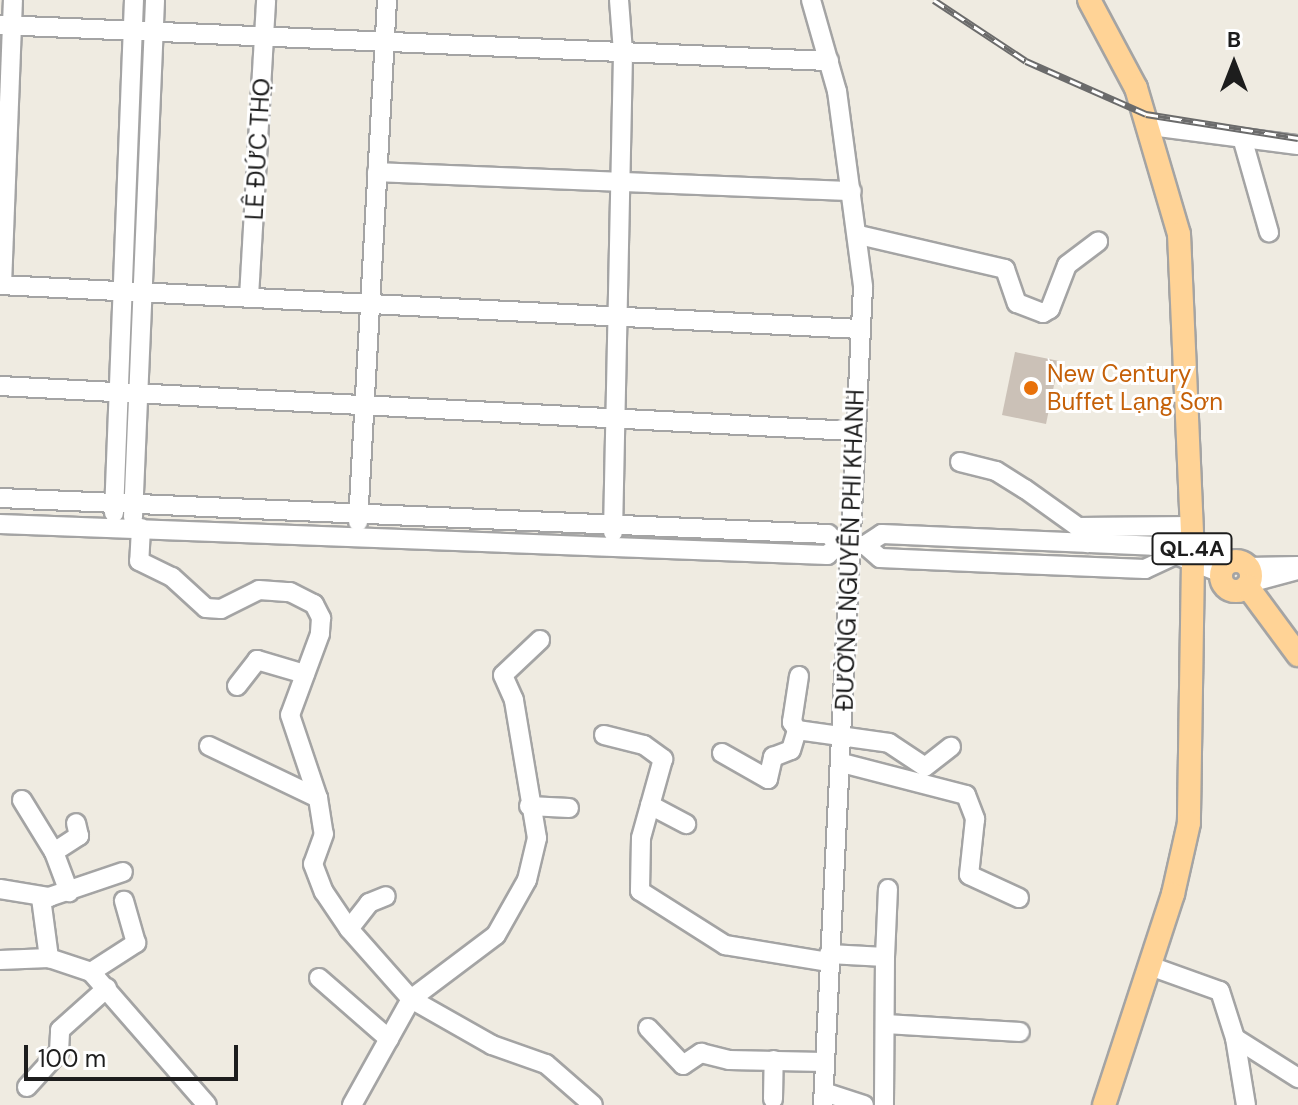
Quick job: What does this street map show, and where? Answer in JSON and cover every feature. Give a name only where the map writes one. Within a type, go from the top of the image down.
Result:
[{"type":"main road","name":"QL.4A","points":[[1089,0],[1151,126],[1183,267],[1192,526],[1182,559],[1189,823],[1150,966],[1104,1105]]},
{"type":"main road","points":[[1221,573],[1227,588],[1248,578],[1298,655]]},
{"type":"street","points":[[13,0],[6,26],[1,285],[861,329]]},
{"type":"street","points":[[134,0],[123,290],[133,504],[139,561],[172,577],[191,600],[209,610],[221,609],[259,590],[310,599],[321,627],[290,715],[318,798],[324,834],[315,854],[315,875],[349,929],[411,999],[502,1050],[546,1064],[593,1105]]},
{"type":"street","points":[[113,527],[143,291],[155,0]]},
{"type":"street","name":"LÊ ĐỨC THỌ","points":[[249,297],[266,0]]},
{"type":"street","points":[[358,537],[387,0]]},
{"type":"street","points":[[612,547],[623,52],[619,0]]},
{"type":"street","name":"ĐƯỜNG NGUYỄN PHI KHANH","points":[[811,0],[829,61],[859,235],[861,329],[853,431],[852,545],[823,1099]]},
{"type":"street","points":[[6,26],[829,61]]},
{"type":"street","points":[[1151,126],[1243,141],[1298,145]]},
{"type":"street","points":[[1243,141],[1269,232]]},
{"type":"street","points":[[377,172],[852,191]]},
{"type":"street","points":[[859,235],[1005,269],[1017,303],[1043,313],[1050,309],[1067,265],[1098,242]]},
{"type":"street","points":[[0,386],[853,431]]},
{"type":"street","points":[[960,462],[996,471],[1083,535],[1153,546],[1221,573]]},
{"type":"street","points":[[0,498],[828,534],[880,558],[1145,569],[1182,559]]},
{"type":"street","points":[[0,524],[827,555],[882,534],[1083,535],[1192,526]]},
{"type":"street","points":[[1248,578],[1298,568]]},
{"type":"street","points":[[352,1105],[411,999],[483,948],[514,909],[536,857],[514,700],[503,675],[540,640]]},
{"type":"street","points":[[237,686],[257,660],[305,674]]},
{"type":"street","points":[[722,753],[768,779],[773,757],[791,750],[797,730],[792,722],[799,676]]},
{"type":"street","points":[[797,730],[889,743],[925,767],[951,747]]},
{"type":"street","points":[[604,735],[644,745],[661,756],[638,857],[642,893],[725,945],[829,958],[885,957]]},
{"type":"street","points":[[209,746],[318,798]]},
{"type":"street","points":[[842,763],[966,795],[975,819],[969,875],[1019,898]]},
{"type":"street","points":[[22,800],[54,852],[69,892]]},
{"type":"street","points":[[650,805],[686,824]]},
{"type":"street","points":[[529,806],[569,808]]},
{"type":"street","points":[[54,852],[79,836],[76,823]]},
{"type":"street","points":[[0,889],[41,898],[69,892],[123,872]]},
{"type":"street","points":[[884,1105],[888,889]]},
{"type":"street","points":[[349,929],[369,903],[386,896]]},
{"type":"street","points":[[41,898],[49,958]]},
{"type":"street","points":[[91,972],[136,943],[124,901]]},
{"type":"street","points":[[0,960],[49,958],[91,972],[207,1105]]},
{"type":"street","points":[[1150,966],[1220,991],[1235,1038],[1246,1105]]},
{"type":"street","points":[[319,978],[389,1039]]},
{"type":"street","points":[[27,1087],[59,1052],[60,1030],[107,988]]},
{"type":"street","points":[[886,1024],[1020,1032]]},
{"type":"street","points":[[648,1028],[683,1065],[701,1053],[824,1062]]},
{"type":"street","points":[[1235,1038],[1298,1078]]},
{"type":"street","points":[[773,1099],[774,1060]]},
{"type":"street","points":[[823,1099],[864,1105]]},
{"type":"building","name":"New Century Buffet Lạng Sơn","points":[[1015,352],[1059,361],[1046,424],[1002,415]]},
{"type":"railway","points":[[934,0],[1026,61],[1146,114],[1298,138]]},
{"type":"place","name":"New Century Buffet Lạng Sơn","points":[[1031,388]]}]
